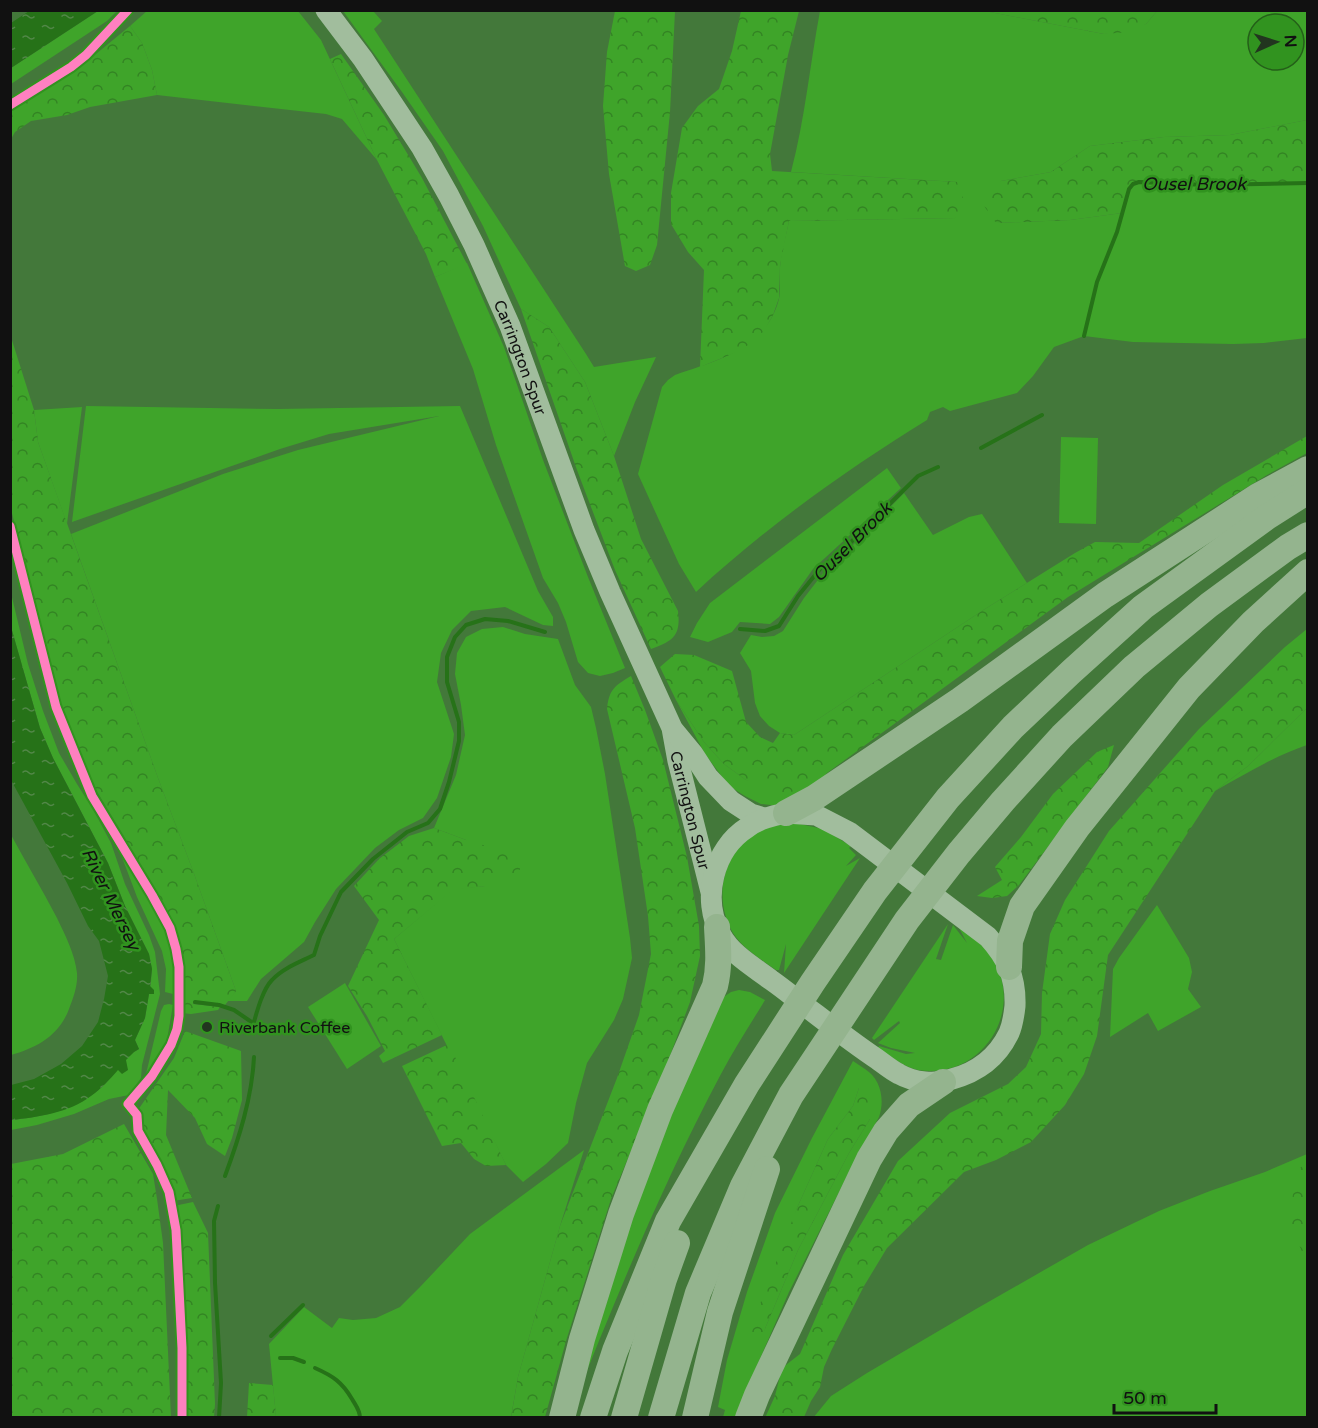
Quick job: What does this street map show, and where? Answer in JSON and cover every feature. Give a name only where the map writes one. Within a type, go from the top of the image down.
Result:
[{"type":"highway","points":[[775,816],[814,798],[960,700],[1105,595],[1258,496],[1308,469]]},
{"type":"highway","points":[[593,1418],[615,1351],[668,1221],[747,1084],[813,981],[875,891],[948,798],[1013,727],[1143,607],[1267,517],[1308,491]]},
{"type":"highway","points":[[661,1418],[698,1293],[743,1186],[791,1095],[907,920],[959,853],[1062,736],[1134,667],[1209,605],[1308,535]]},
{"type":"highway","points":[[1009,967],[1010,941],[1022,906],[1077,828],[1189,688],[1253,622],[1308,572]]},
{"type":"highway","points":[[562,1418],[582,1339],[621,1214],[660,1110],[715,986],[718,973],[717,927]]},
{"type":"highway","points":[[748,1418],[756,1395],[869,1159],[886,1131],[909,1105],[944,1082]]},
{"type":"highway","points":[[624,1418],[664,1280],[704,1172],[747,1084]]},
{"type":"highway","points":[[694,1418],[720,1312],[791,1095]]},
{"type":"main road","name":"Carrington Spur","points":[[326,10],[363,59],[422,148],[474,245],[510,326],[588,541],[672,728],[711,892],[711,904],[717,927]]},
{"type":"main road","name":"Carrington Spur","points":[[672,728],[708,777],[741,808],[775,816]]},
{"type":"main road","points":[[711,892],[714,873],[722,855],[735,837],[748,827],[775,816],[816,815],[849,832],[988,937],[1000,950],[1014,982],[1014,1014],[1011,1027],[992,1058],[966,1075],[944,1082],[925,1082],[900,1075],[860,1048],[734,951],[717,927]]},
{"type":"green space","points":[[98,11],[117,11],[107,21],[11,84],[11,68]]},
{"type":"green space","points":[[147,11],[298,11],[321,40],[377,160],[342,119],[326,114],[157,95],[152,70],[142,43],[130,26]]},
{"type":"green space","points":[[343,11],[373,11],[382,21],[374,29],[594,367],[656,357],[614,456],[585,382],[549,327],[521,309],[483,226],[443,151]]},
{"type":"green space","points":[[615,11],[675,11],[670,112],[657,245],[650,265],[636,271],[625,266],[609,174],[603,106],[607,52]]},
{"type":"green space","points":[[741,11],[799,11],[788,55],[770,154],[772,171],[957,182],[965,203],[955,218],[789,221],[780,265],[779,298],[764,331],[739,351],[700,367],[704,270],[688,252],[671,224],[671,193],[682,128],[698,106],[719,89],[732,51]]},
{"type":"green space","points":[[820,11],[985,11],[1104,34],[1146,24],[1157,11],[1307,11],[1307,120],[1230,135],[1164,137],[1090,146],[1051,172],[1001,181],[996,223],[1070,220],[1122,213],[1129,190],[1139,182],[1207,185],[1307,183],[1307,338],[1233,344],[1133,342],[1084,336],[1054,347],[1033,376],[1017,393],[950,411],[943,407],[930,412],[927,420],[837,479],[778,522],[696,592],[679,564],[638,474],[662,387],[675,375],[708,364],[738,350],[763,330],[773,316],[779,299],[782,250],[789,221],[955,218],[957,182],[791,172],[804,112]]},
{"type":"green space","points":[[985,11],[1157,11],[1146,24],[1130,32],[1104,34]]},
{"type":"green space","points":[[130,26],[142,43],[152,70],[157,95],[31,121],[15,132],[11,139],[11,110],[85,63]]},
{"type":"green space","points":[[341,54],[384,115],[422,178],[467,264],[435,277],[426,254],[377,160],[330,59]]},
{"type":"green space","points":[[1307,120],[1307,183],[1207,185],[1139,182],[1129,190],[1122,213],[1070,220],[996,223],[982,203],[1001,181],[1051,172],[1090,146],[1164,137],[1230,135]]},
{"type":"green space","points":[[467,263],[504,347],[543,460],[625,668],[613,673],[600,676],[588,673],[578,662],[566,622],[543,578],[496,445],[473,369],[435,277]]},
{"type":"green space","points":[[521,309],[549,327],[585,382],[614,456],[641,539],[678,611],[677,632],[670,640],[659,646],[651,649],[615,570],[577,470]]},
{"type":"green space","points":[[10,334],[34,410],[38,442],[236,991],[225,1005],[194,1001],[193,1004],[220,1007],[218,1010],[182,1013],[182,959],[175,934],[155,888],[87,775],[61,704],[11,509]]},
{"type":"green space","points":[[86,406],[278,409],[460,406],[538,591],[553,617],[553,626],[543,625],[505,607],[471,611],[452,630],[441,653],[437,682],[454,734],[451,757],[437,798],[423,818],[399,830],[375,848],[336,889],[304,942],[261,979],[247,1001],[227,1001],[236,991],[71,534],[223,474],[298,450],[439,416],[329,434],[72,522]]},
{"type":"green space","points":[[82,407],[67,524],[38,442],[34,410]]},
{"type":"green space","points":[[1307,436],[1307,453],[1068,597],[827,773],[815,787],[785,793],[775,791],[746,780],[724,764],[704,742],[676,700],[660,667],[675,654],[694,655],[732,671],[746,722],[760,737],[773,743],[780,733],[794,735],[985,609],[1075,553],[1095,542],[1139,543],[1223,485]]},
{"type":"green space","points":[[1061,437],[1098,438],[1096,524],[1059,523]]},
{"type":"green space","points":[[887,468],[901,488],[813,569],[779,617],[770,624],[740,622],[732,632],[708,642],[690,637],[710,603]]},
{"type":"green space","points":[[904,493],[933,535],[969,517],[982,514],[1027,583],[794,735],[780,733],[760,716],[755,703],[751,671],[740,653],[751,635],[774,636],[783,631],[824,572]]},
{"type":"green space","points":[[10,589],[28,664],[43,711],[59,753],[111,843],[125,884],[155,952],[160,994],[142,1065],[141,1078],[129,1095],[109,1099],[74,1114],[37,1125],[11,1130],[11,1120],[49,1114],[85,1099],[106,1083],[125,1060],[139,1049],[135,1040],[145,1018],[152,969],[149,954],[125,906],[108,863],[53,758],[40,728],[11,627]]},
{"type":"green space","points":[[503,627],[525,634],[558,639],[575,685],[591,707],[605,774],[632,958],[623,999],[614,1020],[587,1063],[568,1143],[523,1182],[506,1165],[394,939],[453,889],[485,886],[466,840],[434,828],[456,775],[465,735],[455,674],[457,653],[466,637],[482,629]]},
{"type":"green space","points":[[1307,629],[1307,708],[1248,766],[1215,791],[1108,955],[1097,1036],[1084,1074],[1065,1105],[1031,1142],[996,1160],[964,1172],[887,1248],[864,1286],[832,1349],[824,1367],[820,1387],[804,1417],[765,1418],[775,1396],[782,1368],[800,1354],[843,1255],[898,1161],[950,1113],[1008,1084],[1026,1067],[1041,1034],[1042,993],[1050,934],[1065,900],[1109,831],[1199,729]]},
{"type":"green space","points":[[631,676],[663,760],[687,857],[699,926],[700,956],[690,1002],[611,1199],[566,1341],[545,1417],[511,1418],[518,1377],[560,1226],[639,1015],[651,954],[648,916],[635,828],[607,709],[613,689]]},
{"type":"green space","points":[[676,700],[704,742],[724,764],[746,780],[815,787],[779,806],[761,804],[729,786],[705,754]]},
{"type":"green space","points":[[1307,708],[1307,745],[1272,760],[1215,791],[1248,766]]},
{"type":"green space","points":[[1114,745],[1108,767],[1019,885],[1007,896],[992,898],[977,896],[1002,880],[995,867],[1053,794],[1097,752]]},
{"type":"green space","points":[[795,823],[823,829],[851,846],[849,848],[856,855],[846,866],[860,858],[784,973],[786,944],[779,970],[747,949],[737,939],[726,919],[723,888],[732,858],[740,846],[767,828]]},
{"type":"green space","points":[[434,828],[510,853],[520,860],[520,870],[507,879],[485,886],[453,890],[394,939],[442,1035],[383,1063],[379,1056],[385,1051],[348,986],[379,920],[354,886],[379,859],[409,836]]},
{"type":"green space","points":[[10,833],[63,931],[77,973],[71,1005],[59,1027],[38,1044],[11,1055]]},
{"type":"green space","points":[[120,852],[166,932],[173,950],[176,965],[173,994],[165,992],[166,969],[162,951],[137,897]]},
{"type":"green space","points":[[1157,905],[1189,958],[1192,972],[1188,989],[1201,1007],[1158,1031],[1148,1013],[1110,1037],[1113,969]]},
{"type":"green space","points":[[948,924],[936,959],[941,960],[953,925],[967,943],[958,926],[981,944],[992,957],[1001,978],[1004,999],[1000,1019],[992,1038],[979,1053],[961,1064],[941,1070],[913,1069],[878,1048],[879,1046],[906,1054],[915,1053],[878,1043],[900,1023],[899,1021],[874,1040],[872,1038]]},
{"type":"green space","points":[[345,983],[381,1046],[347,1069],[308,1007]]},
{"type":"green space","points":[[739,990],[750,992],[765,1000],[726,1065],[679,1157],[623,1283],[571,1411],[652,1150],[719,1000]]},
{"type":"green space","points":[[164,1005],[173,1005],[167,1040],[158,1060],[146,1074],[161,1011]]},
{"type":"green space","points":[[185,1031],[241,1051],[242,1100],[225,1156],[207,1144],[195,1118],[168,1090],[166,1135],[192,1198],[173,1201],[170,1181],[138,1123],[138,1110],[174,1058]]},
{"type":"green space","points":[[449,1044],[506,1165],[486,1166],[474,1159],[461,1143],[442,1146],[402,1066]]},
{"type":"green space","points":[[853,1061],[870,1073],[878,1084],[882,1104],[879,1117],[789,1292],[736,1417],[723,1417],[725,1410],[718,1407],[727,1360],[747,1292],[775,1213]],"holes":[[[859,1088],[870,1119],[849,1153],[798,1250],[764,1331],[797,1208],[828,1139],[853,1106]]]},
{"type":"green space","points":[[859,1088],[869,1088],[874,1101],[870,1119],[849,1153],[798,1250],[764,1331],[755,1337],[748,1335],[797,1208],[828,1139],[853,1106]]},
{"type":"green space","points":[[124,1124],[153,1174],[163,1243],[171,1417],[11,1417],[11,1164],[63,1154]]},
{"type":"green space","points":[[584,1150],[560,1226],[518,1377],[511,1417],[276,1417],[269,1344],[304,1307],[332,1328],[339,1318],[353,1320],[376,1318],[400,1307],[470,1234]]},
{"type":"green space","points":[[1307,1154],[1307,1417],[813,1418],[831,1396],[867,1373],[1088,1245],[1159,1211]]},
{"type":"green space","points":[[1307,1163],[1307,1264],[1291,1225],[1294,1172]]},
{"type":"green space","points":[[193,1202],[208,1233],[214,1417],[184,1417],[184,1319],[179,1225],[174,1206]]},
{"type":"green space","points":[[249,1383],[273,1385],[276,1417],[247,1417]]},
{"type":"water","points":[[29,11],[98,11],[11,68],[11,23]]},
{"type":"water","name":"River Mersey","points":[[11,627],[40,728],[53,758],[108,863],[125,906],[149,954],[152,969],[150,986],[154,994],[149,994],[145,1018],[135,1040],[139,1049],[126,1060],[128,1070],[122,1074],[118,1070],[95,1093],[73,1106],[42,1116],[11,1120],[11,1085],[34,1079],[61,1064],[82,1046],[98,1022],[108,976],[99,941],[88,926],[11,780]]},
{"type":"waterway","name":"Ousel Brook","points":[[1084,336],[1097,282],[1117,232],[1129,189],[1133,184],[1139,182],[1207,185],[1308,183]]},
{"type":"waterway","name":"Ousel Brook","points":[[981,448],[1042,415]]},
{"type":"waterway","name":"Ousel Brook","points":[[740,629],[765,631],[779,626],[798,596],[820,569],[848,545],[918,476],[938,467]]},
{"type":"waterway","name":"Ousel Brook","points":[[252,1029],[268,984],[286,969],[314,955],[320,936],[341,892],[373,859],[407,832],[428,823],[440,809],[459,741],[459,722],[447,682],[447,657],[455,637],[466,625],[485,619],[508,621],[545,632]]},
{"type":"waterway","points":[[195,1002],[219,1005],[234,1010],[253,1023]]},
{"type":"waterway","points":[[225,1176],[244,1118],[251,1088],[254,1057]]},
{"type":"waterway","points":[[218,1206],[214,1221],[221,1383],[219,1418]]},
{"type":"waterway","points":[[271,1336],[303,1305]]},
{"type":"waterway","points":[[280,1358],[293,1358],[304,1362]]},
{"type":"waterway","points":[[315,1368],[332,1377],[345,1388],[358,1408],[360,1418]]},
{"type":"cycle path","points":[[10,105],[86,55],[128,10]]},
{"type":"cycle path","points":[[10,526],[56,707],[92,796],[152,895],[170,928],[176,949],[179,967],[177,1029],[171,1045],[152,1076],[128,1104],[137,1115],[138,1131],[169,1192],[176,1230],[182,1348],[182,1418]]},
{"type":"place","name":"Riverbank Coffee","points":[[207,1027]]}]
